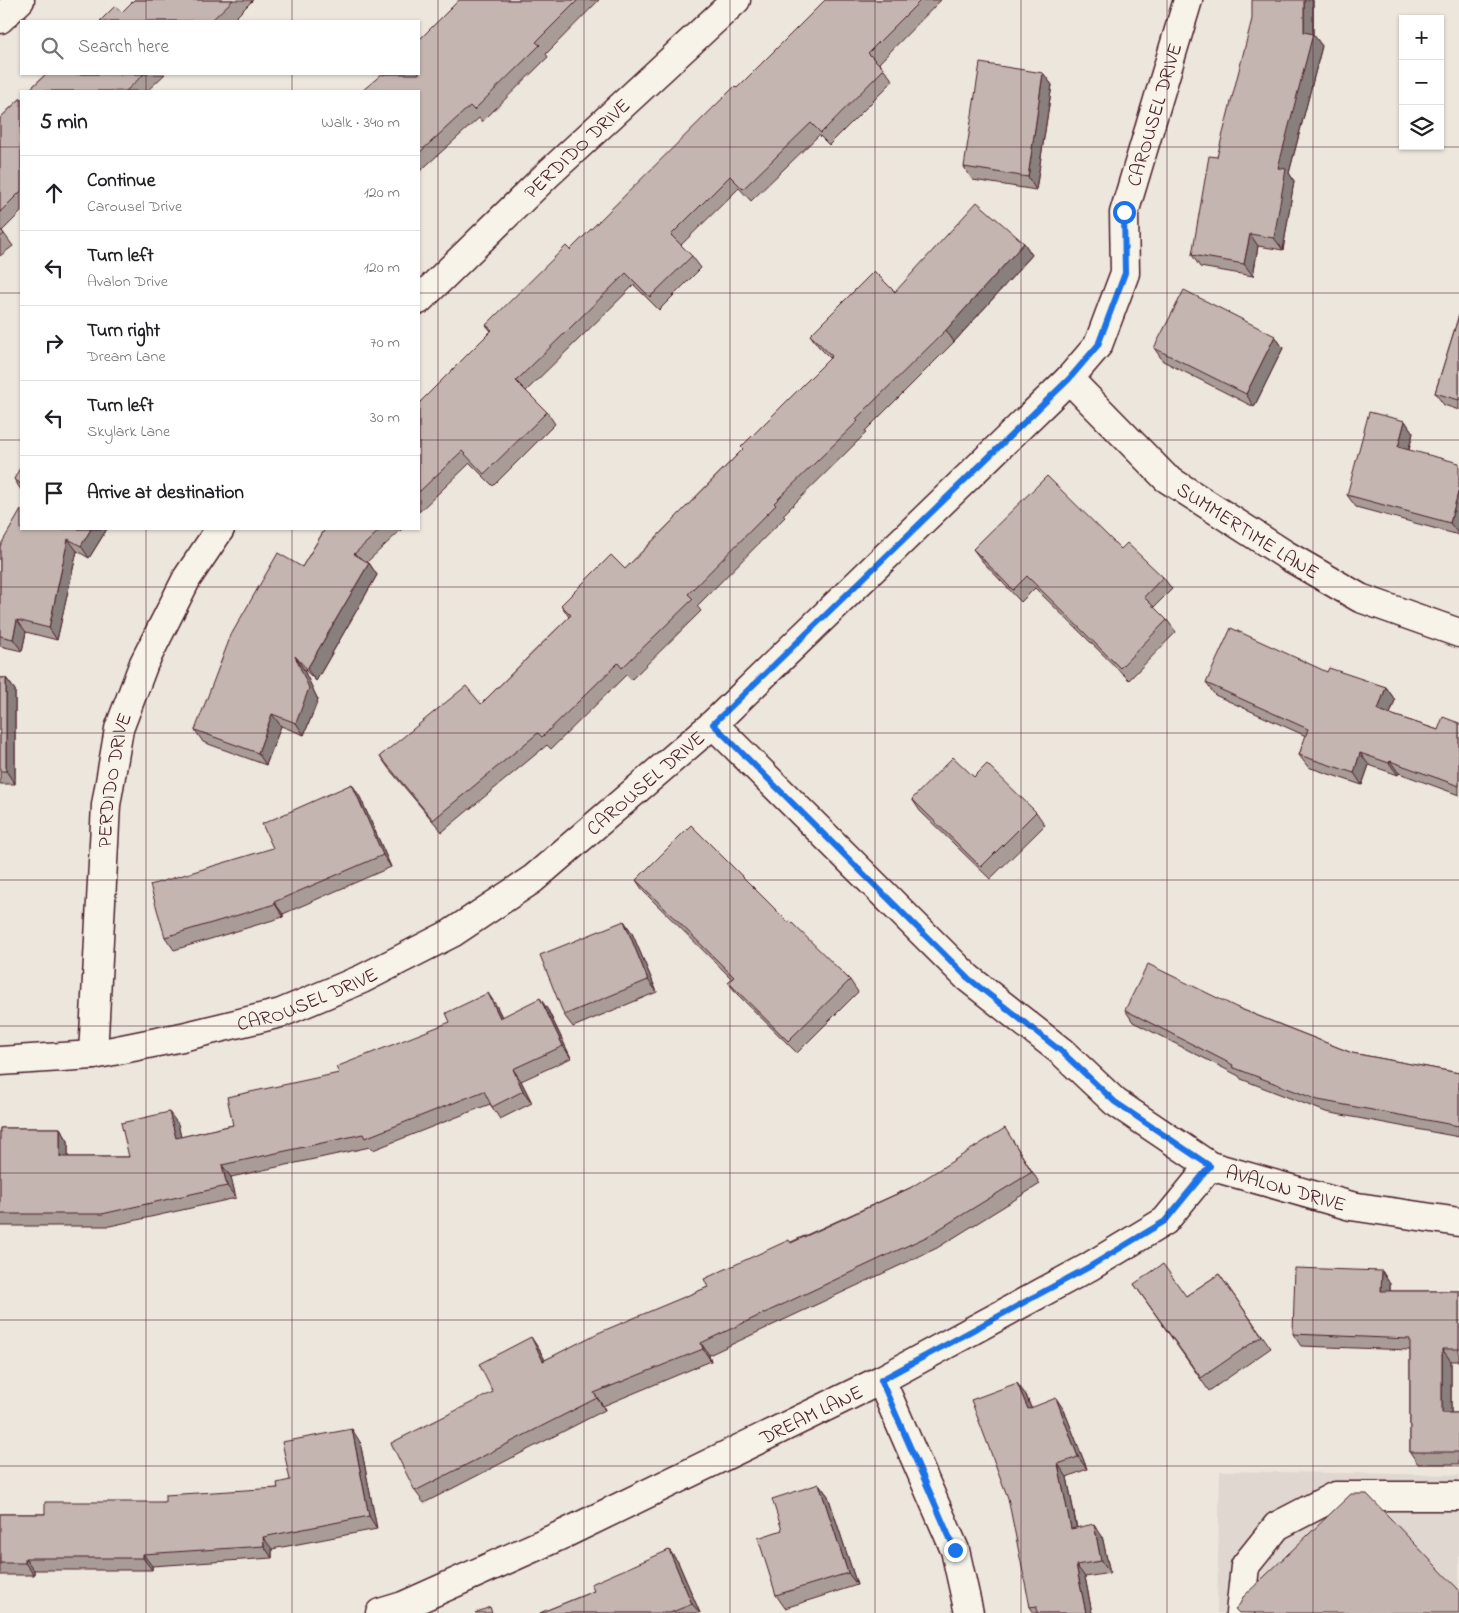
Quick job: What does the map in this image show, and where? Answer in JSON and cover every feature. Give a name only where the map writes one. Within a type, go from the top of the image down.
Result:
[{"type":"street","points":[[0,20],[20,0]]},
{"type":"street","name":"PERDIDO DRIVE","points":[[420,299],[548,175],[736,0]]},
{"type":"street","name":"CAROUSEL DRIVE","points":[[0,1061],[93,1055],[182,1037],[281,1013],[362,979],[452,933],[533,879],[713,724],[1069,379],[1098,345],[1125,273],[1124,212],[1188,0]]},
{"type":"street","name":"SUMMERTIME LANE","points":[[1069,379],[1166,478],[1286,555],[1360,598],[1459,633]]},
{"type":"street","name":"PERDIDO DRIVE","points":[[93,1055],[106,805],[119,729],[152,646],[187,578],[219,530]]},
{"type":"street","name":"AVALON DRIVE","points":[[713,724],[968,978],[1062,1052],[1115,1102],[1210,1166],[1351,1206],[1459,1222]]},
{"type":"street","name":"DREAM LANE","points":[[380,1613],[403,1606],[566,1533],[881,1380],[1089,1267],[1165,1221],[1210,1166]]},
{"type":"street","points":[[881,1380],[955,1550],[969,1613]]},
{"type":"street","points":[[1240,1613],[1245,1566],[1277,1526],[1335,1496],[1459,1496]]},
{"type":"shaded area","points":[[1220,1471],[1459,1475],[1459,1613],[1217,1613]]},
{"type":"building","points":[[134,0],[233,0],[212,20],[101,20],[115,6],[122,12]]},
{"type":"building","points":[[459,0],[578,0],[536,42],[540,45],[474,110],[470,106],[420,152],[420,90],[363,90],[381,75],[420,75],[420,39]]},
{"type":"building","points":[[825,0],[921,0],[868,53],[884,69],[821,133],[811,123],[743,189],[730,176],[671,235],[692,256],[650,297],[626,273],[516,381],[547,412],[484,474],[462,451],[420,491],[420,402],[492,330],[486,325],[566,246],[570,250],[735,86],[737,88]]},
{"type":"building","points":[[1252,0],[1304,0],[1304,32],[1313,34],[1278,168],[1286,169],[1274,238],[1250,234],[1244,264],[1192,255],[1209,156],[1217,157],[1252,19]]},
{"type":"building","points":[[980,63],[1043,73],[1028,177],[964,167]]},
{"type":"building","points":[[45,75],[143,75],[127,90],[29,90]]},
{"type":"building","points":[[20,99],[20,192],[0,212],[0,118]]},
{"type":"building","points":[[977,202],[1024,243],[946,330],[856,419],[858,421],[774,503],[776,505],[688,594],[693,599],[622,668],[618,663],[542,737],[538,733],[433,820],[380,756],[466,686],[481,704],[571,615],[561,605],[611,555],[625,569],[743,449],[741,447],[832,356],[810,335],[874,271],[895,292]]},
{"type":"building","points":[[0,229],[4,234],[0,237]]},
{"type":"building","points":[[1184,290],[1275,336],[1246,394],[1154,348]]},
{"type":"building","points":[[1459,315],[1459,400],[1435,393]]},
{"type":"building","points":[[1369,412],[1405,421],[1398,447],[1459,463],[1459,489],[1450,523],[1347,495]]},
{"type":"building","points":[[20,468],[20,483],[14,479]]},
{"type":"building","points":[[1047,476],[1121,549],[1127,543],[1163,577],[1144,597],[1167,620],[1120,668],[1027,576],[1013,590],[973,549]]},
{"type":"building","points":[[20,512],[20,530],[90,530],[81,546],[68,539],[49,628],[17,620],[13,639],[0,636],[0,546]]},
{"type":"building","points":[[324,530],[380,530],[354,554],[369,563],[307,669],[295,656],[309,688],[296,723],[272,714],[258,753],[195,730],[231,635],[278,553],[302,567]]},
{"type":"building","points":[[1231,628],[1327,672],[1329,668],[1386,687],[1378,710],[1438,730],[1443,717],[1459,723],[1459,786],[1390,761],[1389,763],[1360,753],[1354,773],[1299,755],[1308,729],[1206,683]]},
{"type":"building","points":[[0,678],[6,678],[6,771],[0,771]]},
{"type":"building","points":[[953,757],[974,777],[987,764],[1036,812],[981,867],[912,799]]},
{"type":"building","points":[[352,784],[383,855],[274,902],[275,904],[165,937],[150,885],[273,848],[262,824]]},
{"type":"building","points":[[691,825],[788,922],[790,921],[850,980],[788,1041],[728,982],[734,977],[636,880]]},
{"type":"building","points":[[624,921],[648,980],[564,1015],[540,955]]},
{"type":"building","points":[[1148,964],[1238,1008],[1352,1053],[1459,1073],[1459,1126],[1318,1100],[1232,1067],[1233,1065],[1125,1010]]},
{"type":"building","points":[[488,993],[500,1018],[540,998],[563,1046],[513,1069],[523,1091],[492,1107],[484,1091],[365,1138],[363,1134],[222,1165],[227,1186],[102,1214],[0,1214],[0,1128],[60,1128],[60,1157],[129,1157],[121,1123],[169,1112],[176,1138],[233,1125],[227,1097],[339,1073],[336,1067],[450,1022],[446,1013]]},
{"type":"building","points":[[1005,1128],[1032,1172],[928,1236],[701,1343],[703,1349],[594,1393],[597,1398],[415,1491],[391,1443],[493,1392],[479,1364],[531,1337],[543,1361],[598,1333],[708,1287],[704,1279],[789,1240],[791,1243],[910,1188]]},
{"type":"building","points":[[1163,1264],[1186,1296],[1219,1274],[1262,1336],[1201,1378],[1134,1284]]},
{"type":"building","points":[[1295,1268],[1382,1271],[1381,1291],[1459,1291],[1459,1349],[1442,1349],[1442,1413],[1459,1413],[1459,1452],[1410,1452],[1410,1339],[1293,1334]]},
{"type":"building","points":[[1017,1383],[1028,1409],[1056,1398],[1078,1457],[1058,1464],[1071,1529],[1094,1524],[1101,1561],[1076,1565],[1086,1613],[1037,1613],[1037,1606],[1030,1607],[1008,1498],[971,1400]]},
{"type":"building","points":[[352,1429],[369,1516],[263,1537],[264,1546],[143,1554],[143,1558],[25,1558],[25,1563],[0,1563],[0,1514],[45,1514],[45,1502],[165,1502],[165,1495],[278,1488],[277,1483],[290,1480],[282,1442]]},
{"type":"building","points":[[819,1484],[848,1573],[776,1595],[758,1538],[782,1530],[772,1499]]},
{"type":"building","points":[[1351,1494],[1367,1494],[1459,1590],[1459,1613],[1239,1613],[1235,1609],[1243,1597]]},
{"type":"building","points":[[669,1550],[692,1604],[670,1613],[540,1613],[594,1591],[591,1584]]},
{"type":"building","points":[[490,1607],[492,1613],[475,1613]]},
{"type":"route","points":[[955,1550],[881,1380],[1089,1267],[1165,1221],[1210,1166],[1115,1102],[1062,1052],[968,978],[713,724],[1069,379],[1098,345],[1125,273],[1124,212]]}]
